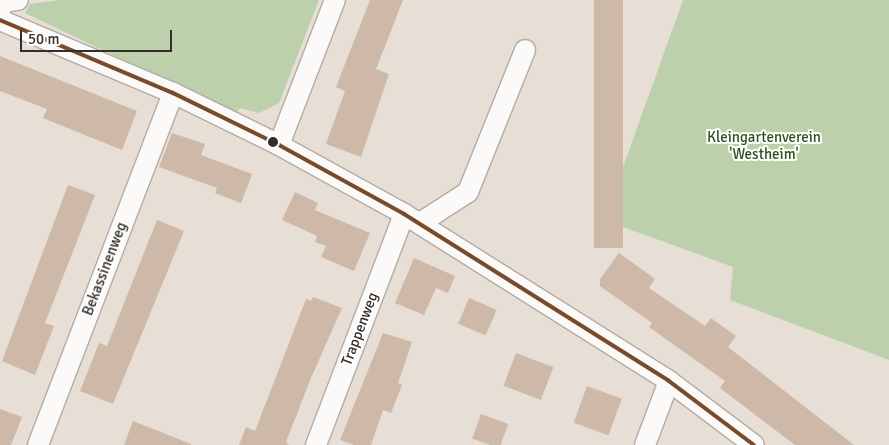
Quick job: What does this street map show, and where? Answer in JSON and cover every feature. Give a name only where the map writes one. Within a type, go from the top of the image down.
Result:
[{"type":"street","points":[[0,10],[3,2],[18,0]]},
{"type":"street","points":[[279,145],[334,0]]},
{"type":"street","points":[[0,20],[172,93],[279,145],[412,218],[669,381],[754,445]]},
{"type":"street","points":[[412,218],[468,192],[525,50]]},
{"type":"street","name":"Bekassinenweg","points":[[38,445],[172,93]]},
{"type":"street","name":"Trappenweg","points":[[316,445],[412,218]]},
{"type":"street","points":[[645,445],[669,381]]},
{"type":"green space","points":[[60,0],[319,0],[279,103],[259,113],[240,108],[236,114],[25,13],[30,4]]},
{"type":"green space","name":"Kleingartenverein 'Westheim'","points":[[683,0],[889,0],[889,360],[730,300],[733,267],[604,220]]},
{"type":"building","points":[[370,0],[403,0],[376,69],[389,74],[361,157],[326,144],[345,91],[336,87]]},
{"type":"building","points":[[594,0],[623,0],[623,248],[594,248]]},
{"type":"building","points":[[0,56],[137,111],[122,150],[43,118],[47,109],[0,91]]},
{"type":"building","points":[[172,133],[205,144],[201,155],[252,174],[241,203],[215,193],[217,188],[159,167]]},
{"type":"building","points":[[68,185],[95,195],[45,323],[54,326],[35,375],[2,361]]},
{"type":"building","points":[[295,192],[318,203],[315,210],[370,233],[354,271],[321,257],[326,246],[315,242],[317,236],[282,220]]},
{"type":"building","points":[[157,220],[184,231],[113,404],[80,391],[99,343],[107,346]]},
{"type":"building","points":[[619,253],[655,279],[649,288],[705,326],[711,318],[736,336],[728,347],[854,445],[795,445],[720,388],[725,381],[649,327],[652,323],[600,286],[600,279]]},
{"type":"building","points":[[414,258],[455,276],[448,293],[436,288],[424,315],[395,303]]},
{"type":"building","points":[[313,297],[342,308],[311,378],[286,442],[289,445],[239,445],[246,427],[255,431],[306,299],[311,301]]},
{"type":"building","points":[[469,298],[497,310],[486,335],[458,324]]},
{"type":"building","points":[[383,333],[412,342],[398,383],[402,385],[391,413],[383,410],[371,445],[354,445],[340,440]]},
{"type":"building","points":[[516,353],[553,367],[541,400],[503,386]]},
{"type":"building","points":[[587,386],[622,399],[608,435],[574,423]]},
{"type":"building","points":[[0,409],[22,417],[11,445],[0,445]]},
{"type":"building","points":[[481,414],[508,424],[501,445],[490,445],[472,438]]},
{"type":"building","points":[[133,421],[191,444],[191,445],[124,445]]},
{"type":"transit line","points":[[0,20],[173,93],[279,145],[404,214],[669,381],[754,445]]}]
